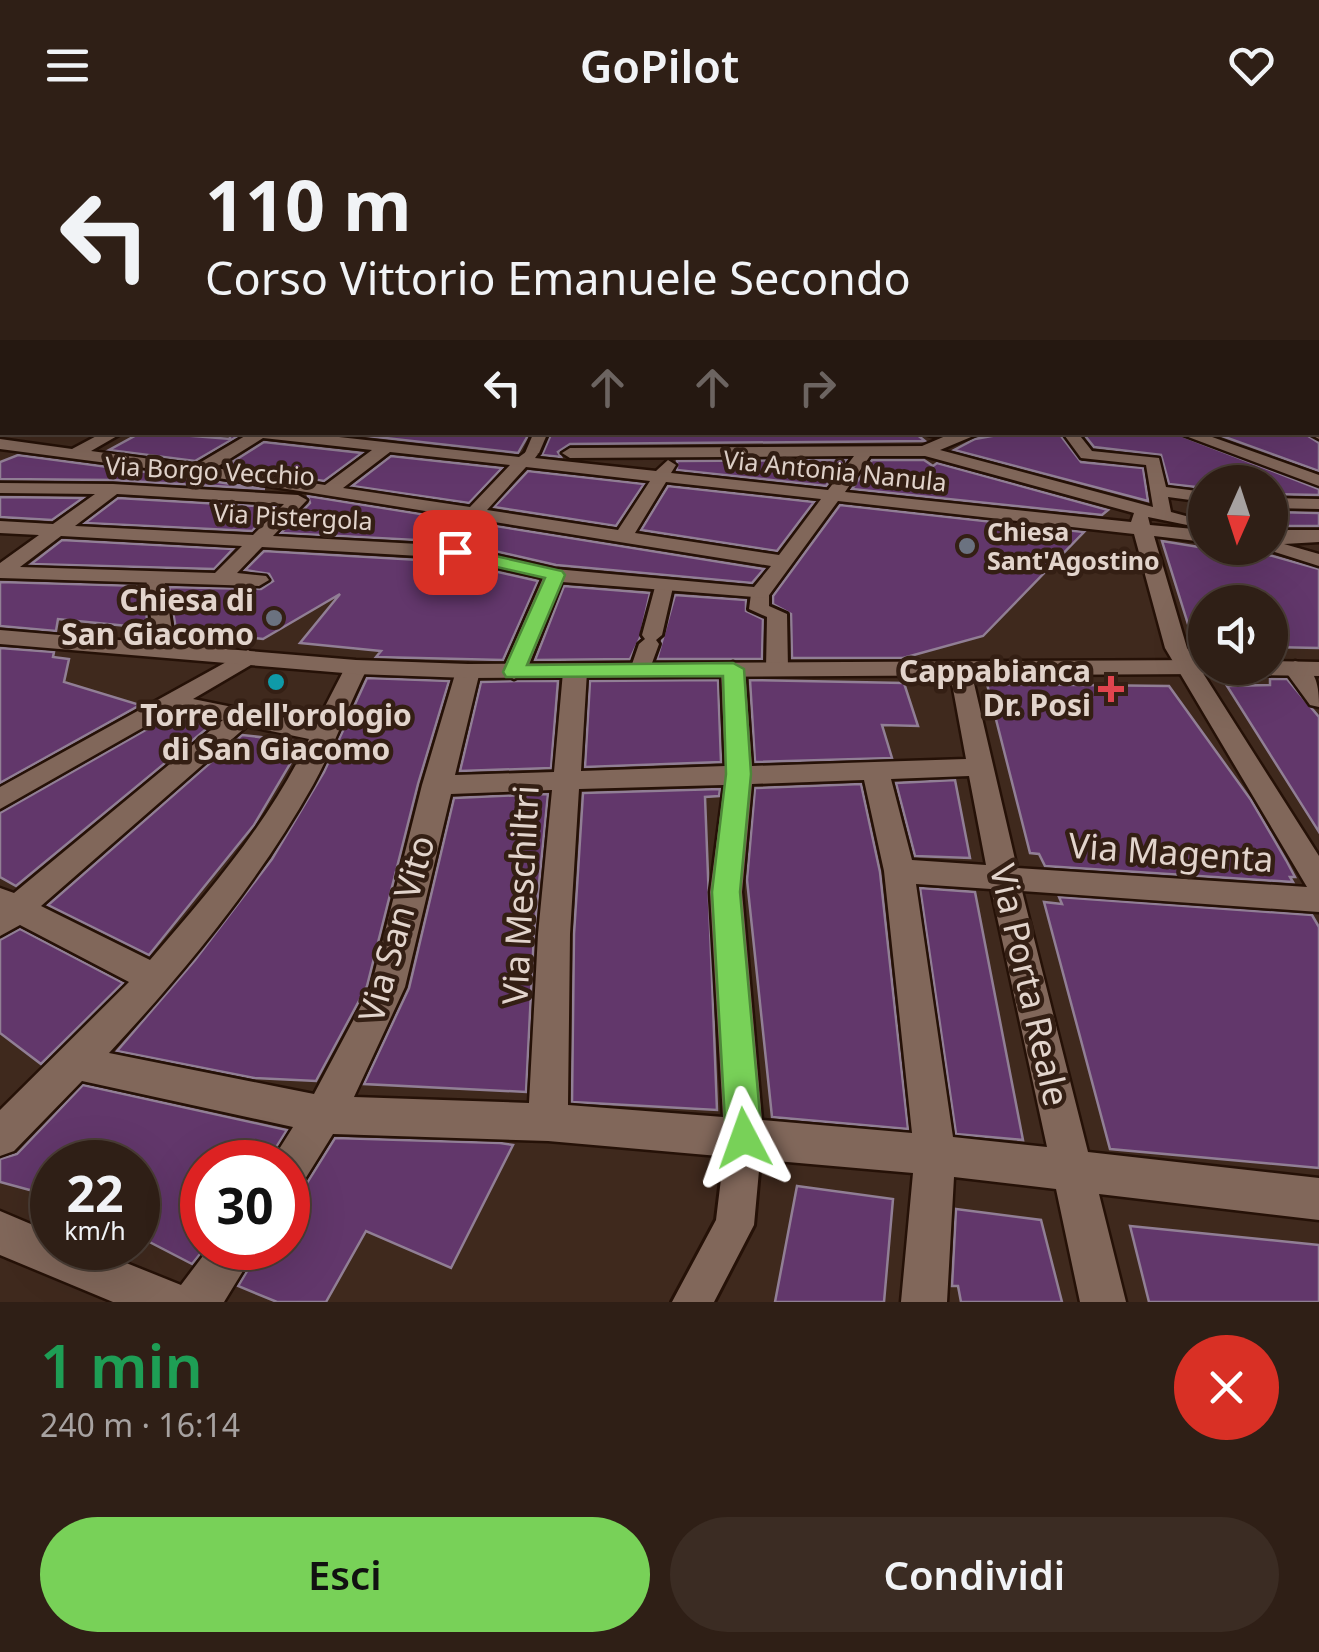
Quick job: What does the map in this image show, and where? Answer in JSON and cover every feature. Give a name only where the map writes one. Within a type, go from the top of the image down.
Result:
[{"type":"street","points":[[72,456],[111,435]]},
{"type":"street","points":[[199,470],[257,435]]},
{"type":"street","points":[[268,435],[526,457],[925,451],[1188,522]]},
{"type":"street","points":[[473,514],[526,457],[539,435]]},
{"type":"street","points":[[925,451],[950,435]]},
{"type":"street","points":[[1071,435],[1087,455],[1152,462]]},
{"type":"street","points":[[1190,435],[1319,481]]},
{"type":"street","points":[[1149,443],[1164,515]]},
{"type":"street","points":[[0,444],[330,489],[400,525],[473,514],[783,562]]},
{"type":"street","points":[[0,456],[21,448]]},
{"type":"street","points":[[330,489],[387,448]]},
{"type":"street","points":[[777,668],[777,614],[758,609],[760,594],[866,451]]},
{"type":"street","points":[[623,537],[676,452]]},
{"type":"street","name":"Via Antonia Nanula","points":[[526,457],[661,477],[1188,534]]},
{"type":"street","name":"Via Borgo Vecchio","points":[[0,488],[113,489],[298,500],[400,525]]},
{"type":"street","points":[[0,572],[113,489]]},
{"type":"street","points":[[1159,491],[1188,495]]},
{"type":"street","points":[[220,580],[298,500]]},
{"type":"street","points":[[1288,503],[1319,504]]},
{"type":"street","points":[[1136,508],[1176,648],[1188,659]]},
{"type":"street","name":"Via Pistergola","points":[[0,527],[262,539],[400,525],[455,552],[556,575],[760,594]]},
{"type":"street","points":[[1288,536],[1319,536]]},
{"type":"street","points":[[1288,551],[1319,560]]},
{"type":"street","points":[[0,572],[259,580]]},
{"type":"street","points":[[514,672],[556,575]]},
{"type":"street","points":[[155,578],[165,650]]},
{"type":"street","points":[[642,670],[664,587]]},
{"type":"street","points":[[0,637],[356,666],[468,671],[1188,667]]},
{"type":"street","points":[[0,799],[248,657]]},
{"type":"street","points":[[0,1137],[76,1063],[235,881],[294,794],[356,666]]},
{"type":"street","name":"Via Porta Reale","points":[[961,668],[1004,880],[1104,1302]]},
{"type":"street","points":[[692,1302],[735,1224],[744,1138],[726,892],[738,774],[733,669]]},
{"type":"street","points":[[1307,669],[1319,700]]},
{"type":"street","name":"Via San Vito","points":[[308,1140],[371,1028],[388,987],[436,785],[468,671]]},
{"type":"street","name":"Via Meschiltri","points":[[548,1122],[554,934],[574,672]]},
{"type":"street","points":[[1206,685],[1319,881]]},
{"type":"street","points":[[168,702],[323,734]]},
{"type":"street","points":[[152,977],[6,911],[241,718]]},
{"type":"street","points":[[436,785],[981,766]]},
{"type":"street","points":[[876,771],[899,871],[935,1154],[924,1302]]},
{"type":"street","name":"Via Magenta","points":[[899,871],[1319,900]]},
{"type":"street","points":[[76,1063],[325,1115],[548,1122],[744,1138],[935,1154],[1073,1173],[1319,1198]]},
{"type":"street","points":[[0,1233],[167,1302]]},
{"type":"street","points":[[198,1302],[219,1270]]},
{"type":"building","points":[[136,435],[230,439],[230,435],[238,436],[195,461],[109,450]]},
{"type":"building","points":[[359,435],[528,435],[518,453]]},
{"type":"building","points":[[551,435],[918,435],[925,441],[570,444],[558,452],[561,457],[542,455]]},
{"type":"building","points":[[1060,435],[1081,462],[1143,468],[1148,501],[954,450],[975,439]]},
{"type":"building","points":[[1084,435],[1180,435],[1257,465],[1188,465],[1188,486],[1169,484],[1161,455],[1094,447]]},
{"type":"building","points":[[1219,435],[1307,435],[1319,443],[1319,471]]},
{"type":"building","points":[[264,442],[362,453],[324,481],[226,466]]},
{"type":"building","points":[[18,455],[265,489],[113,480],[0,479],[0,462]]},
{"type":"building","points":[[391,456],[502,468],[469,503],[352,486]]},
{"type":"building","points":[[846,460],[826,486],[677,470],[677,461]]},
{"type":"building","points":[[872,460],[924,460],[933,466],[937,463],[1108,510],[1102,515],[852,489]]},
{"type":"building","points":[[528,471],[644,484],[616,526],[494,507]]},
{"type":"building","points":[[1288,477],[1319,489],[1319,495],[1288,494]]},
{"type":"building","points":[[668,486],[814,502],[777,551],[641,530]]},
{"type":"building","points":[[308,496],[764,569],[752,583],[556,565],[455,542],[281,533],[310,503]]},
{"type":"building","points":[[0,497],[83,498],[52,520],[0,517]]},
{"type":"building","points":[[118,498],[275,507],[252,531],[85,523]]},
{"type":"building","points":[[840,505],[1084,532],[983,636],[903,658],[792,658],[791,614],[773,604],[773,596]]},
{"type":"building","points":[[1288,512],[1319,513],[1319,526],[1288,526]]},
{"type":"building","points":[[62,540],[233,549],[214,569],[31,564]]},
{"type":"building","points":[[1162,541],[1188,545],[1188,565],[1288,565],[1288,560],[1319,569],[1319,648],[1288,647],[1288,585],[1188,585],[1188,624]]},
{"type":"building","points":[[264,551],[454,562],[538,581],[503,660],[376,657],[381,651],[300,643],[340,594],[263,639],[176,630],[169,587],[261,589],[273,581],[269,574],[245,570]]},
{"type":"building","points":[[0,582],[143,586],[148,628],[58,619],[56,631],[0,626]]},
{"type":"building","points":[[564,586],[650,593],[640,638],[630,659],[535,660]]},
{"type":"building","points":[[675,595],[746,600],[746,611],[763,619],[762,659],[657,659]]},
{"type":"building","points":[[0,648],[54,652],[53,657],[69,659],[64,682],[140,705],[0,783]]},
{"type":"building","points":[[367,678],[449,681],[418,784],[367,986],[316,1081],[254,1078],[117,1051],[195,960],[272,859],[324,772]]},
{"type":"building","points":[[718,680],[721,762],[585,767],[590,681]]},
{"type":"building","points":[[750,680],[904,683],[918,726],[882,725],[892,758],[755,762]]},
{"type":"building","points":[[1288,680],[1319,717],[1319,832],[1227,686],[1288,685]]},
{"type":"building","points":[[558,681],[551,768],[460,771],[481,682]]},
{"type":"building","points":[[987,684],[1169,686],[1251,800],[1295,877],[1290,877],[1293,882],[1045,866],[1039,854],[1030,853]]},
{"type":"building","points":[[172,715],[210,726],[16,886],[0,877],[0,813]]},
{"type":"building","points":[[242,735],[303,742],[254,825],[149,955],[48,905]]},
{"type":"building","points":[[955,780],[970,858],[915,856],[896,783]]},
{"type":"building","points":[[861,784],[880,872],[908,1129],[772,1117],[747,880],[755,788]]},
{"type":"building","points":[[720,789],[719,796],[705,797],[717,1110],[572,1102],[574,934],[583,793]]},
{"type":"building","points":[[548,794],[534,934],[526,1092],[364,1084],[409,988],[454,798]]},
{"type":"building","points":[[920,888],[975,892],[1023,1140],[956,1134]]},
{"type":"building","points":[[1059,897],[1312,915],[1319,927],[1319,1168],[1110,1149],[1044,902],[1062,904]]},
{"type":"building","points":[[20,929],[123,983],[41,1064],[0,1033],[0,940]]},
{"type":"building","points":[[83,1085],[287,1130],[281,1140],[180,1140],[180,1258],[160,1247],[160,1140],[30,1140]]},
{"type":"building","points":[[335,1138],[513,1145],[451,1268],[366,1231],[326,1302],[277,1302],[238,1286],[248,1270],[310,1270],[310,1178]]},
{"type":"building","points":[[30,1140],[30,1190],[0,1182],[0,1159],[17,1154]]},
{"type":"building","points":[[797,1186],[893,1199],[884,1302],[775,1302]]},
{"type":"building","points":[[956,1209],[1041,1220],[1062,1302],[961,1302],[958,1286],[952,1286]]},
{"type":"building","points":[[1130,1226],[1319,1245],[1319,1302],[1149,1302]]},
{"type":"place","name":"Chiesa Sant'Agostino","points":[[967,546]]},
{"type":"place","name":"Chiesa di San Giacomo","points":[[274,618]]},
{"type":"place","name":"Torre dell'orologio di San Giacomo","points":[[276,682]]},
{"type":"place","name":"Cappabianca Dr. Posi","points":[[1111,689]]},
{"type":"route","points":[[455,552],[556,575],[514,672],[733,669],[738,774],[726,892],[744,1138]]}]
